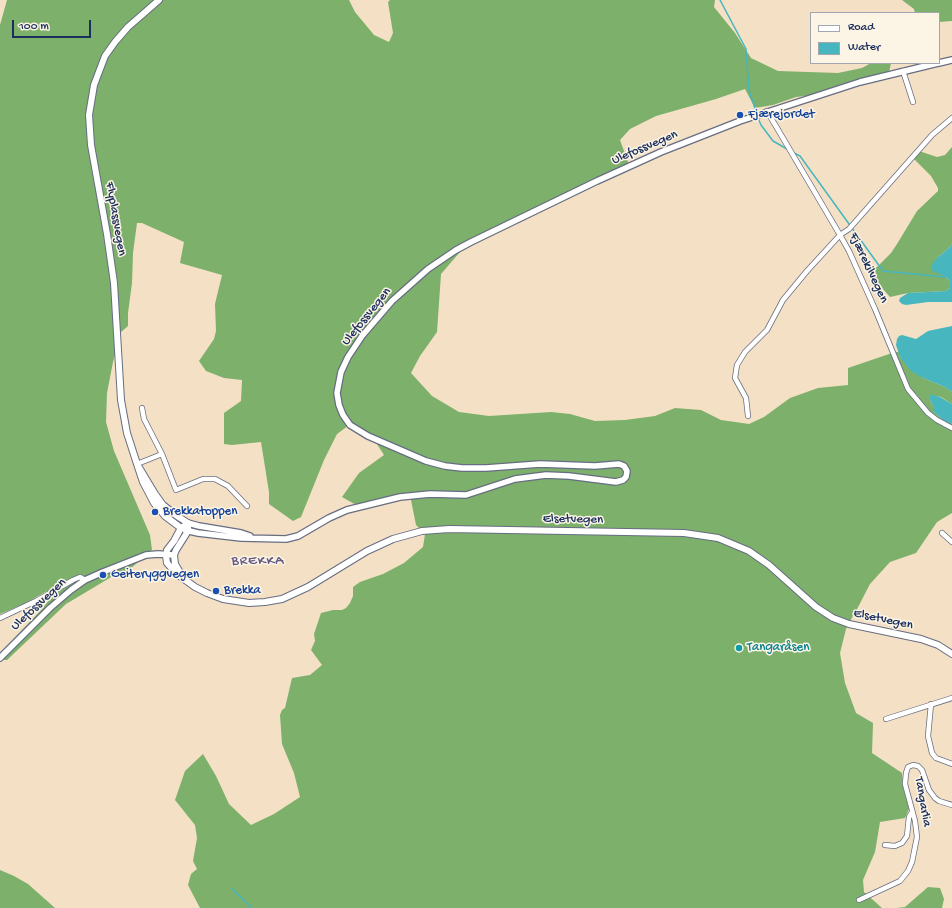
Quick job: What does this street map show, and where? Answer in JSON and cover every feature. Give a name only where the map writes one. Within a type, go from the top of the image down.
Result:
[{"type":"main road","name":"Flyplassvegen","points":[[159,0],[128,27],[105,56],[94,85],[89,115],[91,145],[108,234],[114,283],[121,400],[127,433],[142,482],[154,504],[165,516],[181,528]]},
{"type":"main road","name":"Flyplassvegen","points":[[137,464],[163,505],[188,523]]},
{"type":"main road","points":[[174,555],[188,531],[188,523]]},
{"type":"main road","points":[[166,554],[168,547],[174,541],[181,528]]},
{"type":"main road","name":"Elsetvegen","points":[[166,554],[167,563],[177,574],[195,587],[215,597],[240,602],[265,602],[282,599],[296,594],[349,561],[381,544],[403,536],[422,532],[449,529],[659,532],[696,534],[729,542],[750,551],[769,564],[816,607],[833,618],[849,624],[921,639],[952,654]]},
{"type":"main road","name":"Elsetvegen","points":[[174,555],[175,564],[184,578]]},
{"type":"street","name":"Ulefossvegen","points":[[940,63],[952,60]]},
{"type":"street","name":"Ulefossvegen","points":[[181,528],[188,531],[221,536],[276,539],[292,538],[347,510],[383,501],[419,495],[466,495],[502,483],[523,478],[558,475],[616,482],[623,480],[626,477],[627,471],[624,466],[619,464],[596,466],[540,464],[486,468],[462,468],[426,461],[368,436],[350,425],[343,415],[339,405],[337,393],[341,372],[362,336],[392,300],[415,279],[456,250],[502,226],[647,158],[767,111],[860,82],[934,64]]},
{"type":"street","points":[[902,71],[913,102]]},
{"type":"street","name":"Fjærekilvegen","points":[[767,111],[858,268],[908,389],[928,413],[952,428]]},
{"type":"street","points":[[748,416],[746,398],[735,378],[736,370],[749,346],[767,330],[779,306],[792,288],[932,135],[952,118]]},
{"type":"street","points":[[142,408],[144,419],[162,454],[176,490],[203,479],[215,479],[228,486],[247,506]]},
{"type":"street","points":[[137,464],[162,454]]},
{"type":"street","points":[[181,528],[188,523]]},
{"type":"street","name":"Ulefossvegen","points":[[188,523],[241,533],[254,537]]},
{"type":"street","points":[[942,533],[952,542]]},
{"type":"street","name":"Ulefossvegen","points":[[0,658],[50,608],[85,580],[146,555],[174,555]]},
{"type":"street","points":[[0,618],[36,601],[73,580],[80,577],[85,580]]},
{"type":"street","points":[[886,719],[952,698]]},
{"type":"street","points":[[931,704],[928,736],[932,753],[936,758],[952,764]]},
{"type":"street","name":"Tangarlia","points":[[859,900],[900,881],[908,871],[915,854],[917,837],[915,821],[905,784],[908,767],[913,765],[920,768],[928,790],[939,801],[952,805]]},
{"type":"street","points":[[885,846],[899,845],[905,839],[908,831],[909,817],[912,812]]},
{"type":"green space","points":[[7,0],[349,0],[355,12],[374,35],[389,42],[393,33],[388,2],[390,0],[715,0],[714,7],[735,33],[751,58],[778,71],[838,73],[862,68],[869,64],[891,64],[889,73],[876,75],[872,79],[813,95],[796,97],[773,105],[755,108],[745,89],[656,116],[630,129],[620,140],[628,162],[624,172],[486,236],[460,252],[441,274],[437,332],[420,356],[411,373],[432,396],[459,412],[489,416],[551,412],[570,414],[595,421],[625,420],[655,416],[675,408],[701,410],[721,420],[749,424],[764,417],[790,398],[818,388],[848,385],[848,368],[895,352],[899,352],[900,357],[923,378],[945,387],[952,392],[952,404],[941,397],[930,395],[930,400],[933,405],[933,411],[943,420],[952,424],[952,513],[937,522],[916,553],[890,562],[870,584],[846,629],[840,653],[845,683],[856,713],[873,723],[872,753],[902,773],[903,786],[909,809],[905,818],[880,822],[875,852],[863,880],[864,892],[882,908],[200,908],[188,885],[191,874],[197,869],[193,861],[197,838],[195,825],[175,800],[185,771],[203,754],[216,776],[229,804],[251,825],[274,814],[300,797],[294,773],[282,744],[280,715],[282,710],[285,708],[292,678],[310,675],[322,665],[311,650],[315,641],[314,634],[321,613],[346,608],[353,596],[353,587],[360,582],[383,574],[404,563],[423,547],[425,534],[416,525],[411,500],[396,498],[358,506],[342,497],[359,473],[384,455],[375,441],[349,425],[337,434],[324,460],[301,517],[293,521],[269,504],[269,492],[261,442],[232,445],[224,444],[224,413],[241,401],[242,380],[224,378],[206,371],[199,361],[214,339],[216,331],[215,304],[222,275],[180,263],[184,242],[142,223],[137,223],[133,253],[128,326],[121,332],[113,362],[107,393],[106,422],[114,451],[150,535],[152,550],[129,570],[118,573],[66,604],[7,660],[0,660],[0,653],[49,600],[47,591],[24,604],[0,614],[0,25]]},
{"type":"green space","points":[[902,0],[952,0],[952,21],[940,22],[940,12],[915,12],[914,9]]},
{"type":"green space","points":[[952,147],[952,244],[937,258],[946,277],[950,281],[950,288],[946,291],[908,293],[890,297],[866,270],[877,267],[891,253],[917,211],[938,191],[938,188],[931,176],[914,159],[916,150],[937,157],[945,155]]},
{"type":"green space","points":[[0,870],[28,884],[55,908],[0,908]]},
{"type":"green space","points":[[928,887],[940,888],[944,899],[942,908],[897,908],[905,907]]},
{"type":"water","points":[[952,244],[952,302],[902,304],[899,301],[900,298],[908,293],[946,291],[950,288],[950,281],[946,277],[931,270],[931,266]]},
{"type":"water","points":[[952,326],[952,392],[945,387],[923,378],[911,371],[900,357],[896,345],[899,336],[902,335],[916,339],[928,331]]},
{"type":"water","points":[[930,395],[940,397],[952,404],[952,424],[943,420],[933,411]]},
{"type":"waterway","points":[[720,0],[746,49],[749,91],[757,114]]},
{"type":"waterway","points":[[758,118],[761,125],[773,141],[787,149]]},
{"type":"waterway","points":[[794,153],[800,156],[883,271],[945,277]]},
{"type":"waterway","points":[[232,889],[252,908]]},
{"type":"place","name":"Fjærejordet","points":[[740,115]]},
{"type":"place","name":"Brekkatoppen","points":[[155,512]]},
{"type":"place","name":"Geiteryggvegen","points":[[103,575]]},
{"type":"place","name":"Brekka","points":[[216,591]]},
{"type":"place","name":"Tangaråsen","points":[[739,648]]},
{"type":"district","name":"BREKKA","points":[[258,562]]}]
